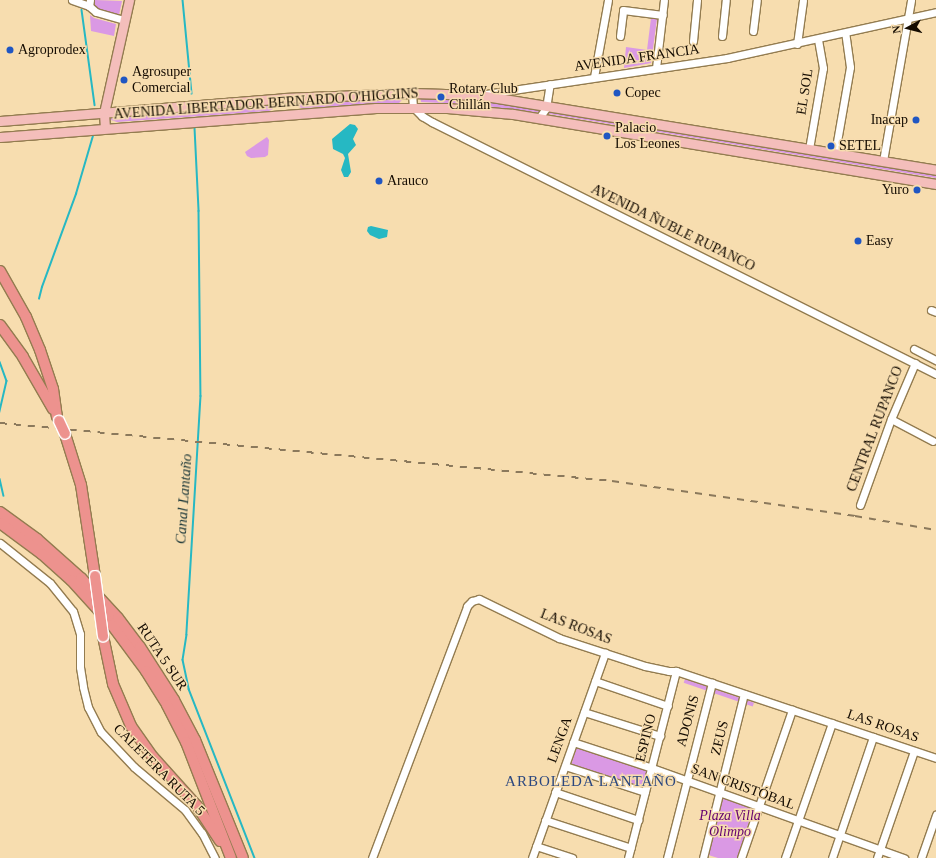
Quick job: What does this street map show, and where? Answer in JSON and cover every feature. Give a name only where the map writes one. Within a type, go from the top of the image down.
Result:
[{"type":"highway","points":[[0,272],[26,317],[40,350],[53,389],[58,419]]},
{"type":"highway","points":[[0,325],[39,382],[65,434],[75,463],[81,485],[103,636],[113,684],[131,726],[153,757],[197,806],[230,858]]},
{"type":"highway","name":"RUTA 5 SUR","points":[[0,512],[37,539],[81,578],[118,618],[140,647],[174,700],[195,740],[243,858]]},
{"type":"highway","name":"RUTA 5 SUR","points":[[0,523],[42,554],[75,585],[112,625],[146,671],[167,705],[186,742],[230,858]]},
{"type":"main road","points":[[105,128],[104,113],[129,0]]},
{"type":"main road","name":"AVENIDA LIBERTADOR BERNARDO O'HIGGINS","points":[[0,121],[284,98],[412,93],[479,95],[936,170]]},
{"type":"main road","points":[[284,98],[285,114]]},
{"type":"main road","name":"AVENIDA LIBERTADOR BERNARDO O'HIGGINS","points":[[0,137],[285,114],[414,107],[489,111],[539,118],[936,184]]},
{"type":"main road","points":[[701,145],[701,137],[705,132]]},
{"type":"street","points":[[72,0],[89,3],[101,15],[124,20]]},
{"type":"street","points":[[594,77],[608,0]]},
{"type":"street","points":[[656,68],[664,0]]},
{"type":"street","points":[[693,41],[697,0]]},
{"type":"street","points":[[722,36],[726,0]]},
{"type":"street","points":[[753,31],[757,0]]},
{"type":"street","points":[[797,44],[803,0]]},
{"type":"street","points":[[883,161],[911,0]]},
{"type":"street","points":[[620,36],[623,10],[663,15]]},
{"type":"street","name":"AVENIDA FRANCIA","points":[[479,95],[727,58],[907,20],[936,12]]},
{"type":"street","points":[[835,153],[850,67],[845,33]]},
{"type":"street","name":"EL SOL","points":[[809,149],[823,68],[818,39]]},
{"type":"street","points":[[539,118],[547,105],[550,84]]},
{"type":"street","points":[[412,93],[414,107]]},
{"type":"street","name":"AVENIDA ÑUBLE RUPANCO","points":[[414,107],[422,116],[432,122],[936,374]]},
{"type":"street","points":[[914,349],[936,360]]},
{"type":"street","name":"CENTRAL RUPANCO","points":[[860,505],[892,419],[915,363]]},
{"type":"street","points":[[892,419],[933,441]]},
{"type":"street","name":"CALETERA RUTA 5","points":[[0,543],[50,583],[74,611],[80,634],[80,667],[83,687],[92,716],[101,732],[123,758],[185,810],[202,833],[215,858]]},
{"type":"street","name":"LAS ROSAS","points":[[372,858],[467,606],[472,601],[479,599],[559,638],[657,669],[676,671],[936,758]]},
{"type":"street","name":"LENGA","points":[[532,858],[605,652]]},
{"type":"street","name":"ESPINO","points":[[628,858],[676,671]]},
{"type":"street","points":[[595,681],[668,706]]},
{"type":"street","name":"ADONIS","points":[[667,858],[712,683]]},
{"type":"street","name":"ZEUS","points":[[703,858],[744,694]]},
{"type":"street","points":[[741,858],[792,710]]},
{"type":"street","points":[[584,712],[660,736]]},
{"type":"street","points":[[785,858],[832,723]]},
{"type":"street","points":[[832,858],[873,737]]},
{"type":"street","name":"SAN CRISTÓBAL","points":[[573,742],[652,768],[904,858]]},
{"type":"street","points":[[877,858],[914,751]]},
{"type":"street","points":[[564,766],[645,792]]},
{"type":"street","points":[[555,792],[638,820]]},
{"type":"street","points":[[921,858],[936,814]]},
{"type":"street","points":[[545,820],[631,848]]},
{"type":"street","points":[[536,846],[572,858]]},
{"type":"green space","points":[[95,0],[122,1],[119,15],[98,9],[95,6]]},
{"type":"green space","points":[[90,15],[94,18],[116,24],[114,36],[91,31]]},
{"type":"green space","points":[[651,18],[657,19],[651,63],[624,68],[626,47],[647,50]]},
{"type":"green space","points":[[420,96],[480,99],[936,172],[936,178],[543,113],[479,105],[421,102]]},
{"type":"green space","points":[[400,97],[402,100],[399,103],[303,108],[298,107],[297,104],[299,102],[346,98]]},
{"type":"green space","points":[[270,105],[273,106],[273,109],[269,111],[117,122],[111,120],[111,117]]},
{"type":"green space","points":[[267,137],[269,140],[268,155],[265,157],[251,158],[247,156],[245,152]]},
{"type":"green space","points":[[685,679],[754,703],[753,707],[684,683]]},
{"type":"green space","points":[[577,746],[649,768],[643,788],[571,766]]},
{"type":"green space","name":"Plaza Villa Olimpo","points":[[719,796],[753,808],[738,858],[718,858],[705,854]]},
{"type":"water","points":[[350,124],[355,125],[358,129],[353,139],[356,145],[348,154],[351,172],[348,177],[344,177],[341,170],[345,158],[343,154],[333,149],[332,139]]},
{"type":"water","points":[[371,226],[388,230],[387,237],[379,239],[370,235],[367,231],[368,227]]},
{"type":"waterway","name":"Canal Lantaño","points":[[183,0],[192,94]]},
{"type":"waterway","points":[[82,10],[95,105]]},
{"type":"waterway","name":"Canal Lantaño","points":[[195,128],[199,211],[201,396],[187,635],[183,660],[189,689],[255,858]]},
{"type":"waterway","points":[[39,299],[76,194],[93,136]]},
{"type":"waterway","points":[[0,362],[7,381],[0,412]]},
{"type":"waterway","points":[[0,479],[4,496]]},
{"type":"railway","points":[[0,423],[612,481],[855,516],[936,530]]},
{"type":"place","name":"Agroprodex","points":[[10,50]]},
{"type":"place","name":"Agrosuper Comercial","points":[[124,80]]},
{"type":"place","name":"Copec","points":[[617,93]]},
{"type":"place","name":"Rotary Club Chillán","points":[[441,97]]},
{"type":"place","name":"Inacap","points":[[916,120]]},
{"type":"place","name":"Palacio Los Leones","points":[[607,136]]},
{"type":"place","name":"SETEL","points":[[831,146]]},
{"type":"place","name":"Arauco","points":[[379,181]]},
{"type":"place","name":"Yuro","points":[[917,190]]},
{"type":"place","name":"Easy","points":[[858,241]]},
{"type":"district","name":"ARBOLEDA LANTAÑO","points":[[591,782]]}]
